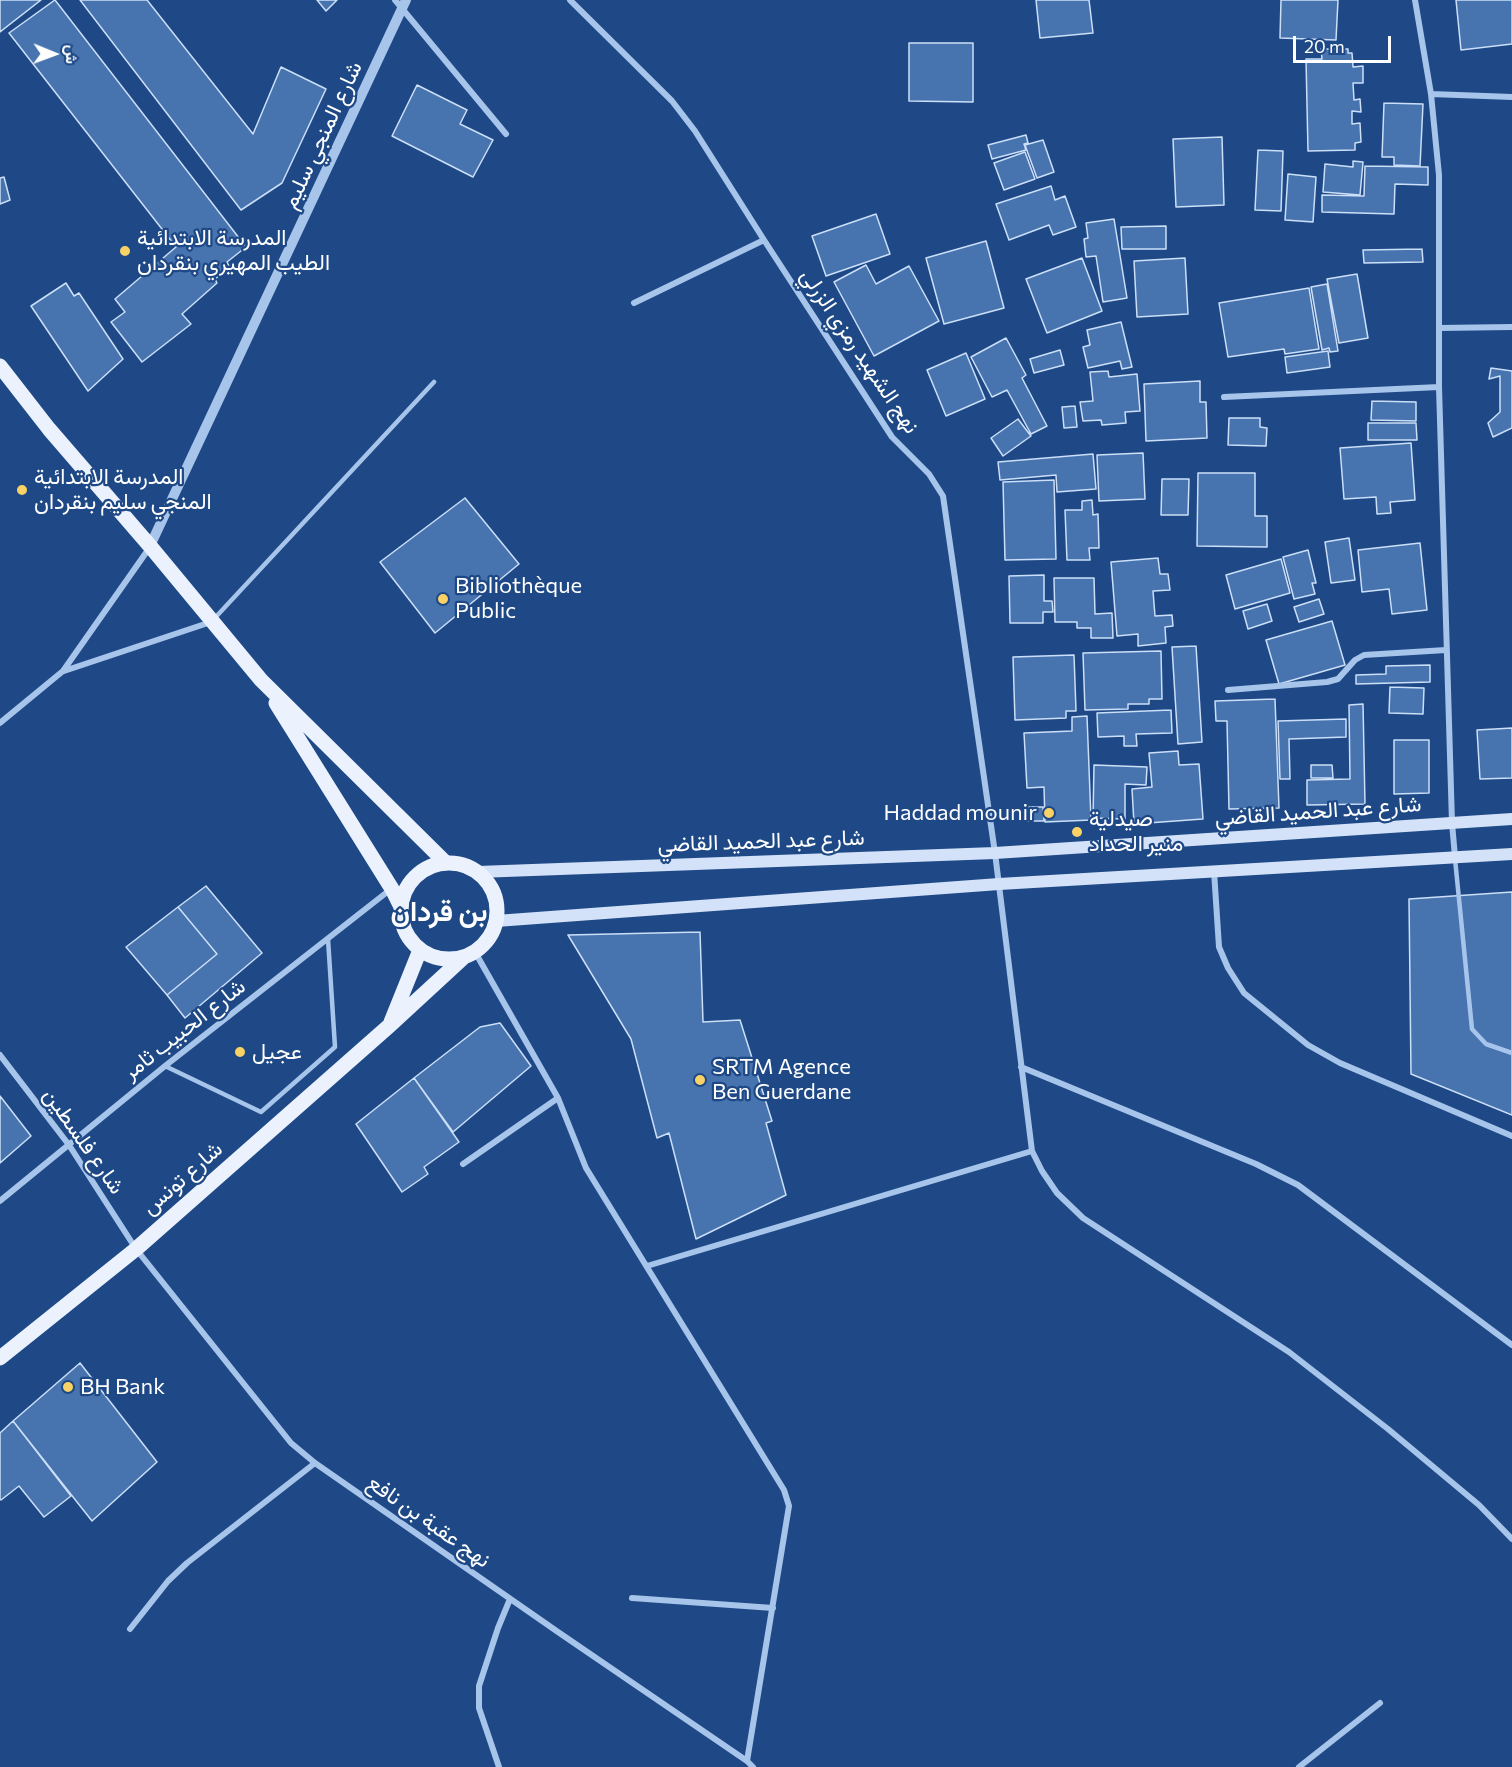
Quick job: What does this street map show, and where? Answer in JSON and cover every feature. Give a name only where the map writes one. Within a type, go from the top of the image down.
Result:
[{"type":"main road","points":[[0,366],[49,429],[261,680],[446,863]]},
{"type":"main road","points":[[261,680],[392,889],[401,907],[403,924],[409,938],[420,950],[434,957],[449,960],[470,955],[489,938],[496,921],[497,903],[490,886],[478,873],[464,865],[446,863],[429,867],[415,877],[406,891],[401,907]]},
{"type":"main road","name":"شارع عبد الحميد القاضي","points":[[478,873],[995,852],[1512,819]]},
{"type":"main road","points":[[496,921],[999,884],[1512,854]]},
{"type":"main road","points":[[389,1026],[420,950]]},
{"type":"main road","name":"شارع تونس","points":[[0,1358],[136,1249],[470,955]]},
{"type":"street","points":[[395,0],[404,5],[506,134]]},
{"type":"street","name":"نهج الشهيد رمزي الزرلي","points":[[570,0],[672,101],[695,131],[892,437],[929,474],[943,496],[995,852],[1032,1151]]},
{"type":"street","points":[[1415,0],[1431,94],[1439,175],[1439,387],[1446,650],[1455,857]]},
{"type":"street","name":"شارع المنجي سليم","points":[[150,546],[404,5]]},
{"type":"street","points":[[1431,94],[1512,97]]},
{"type":"street","points":[[634,303],[764,240]]},
{"type":"street","points":[[1439,328],[1512,327]]},
{"type":"street","points":[[1224,397],[1439,387]]},
{"type":"street","points":[[0,723],[63,671],[150,546]]},
{"type":"street","points":[[63,671],[212,622]]},
{"type":"street","points":[[1228,690],[1327,682],[1338,679],[1355,660],[1365,656],[1446,650]]},
{"type":"street","points":[[1214,870],[1219,947],[1228,969],[1244,993],[1308,1045],[1340,1063],[1512,1136]]},
{"type":"street","name":"شارع الحبيب ثامر","points":[[0,1201],[165,1066],[392,889]]},
{"type":"street","points":[[470,955],[558,1098],[586,1168],[784,1490],[789,1506],[747,1761]]},
{"type":"street","name":"شارع فلسطين","points":[[0,1055],[69,1145],[136,1249]]},
{"type":"street","points":[[1021,1067],[1256,1164],[1298,1185],[1512,1345]]},
{"type":"street","points":[[462,1164],[558,1098]]},
{"type":"street","points":[[646,1266],[1032,1151],[1042,1172],[1057,1192],[1083,1218],[1289,1352],[1388,1429],[1479,1505],[1512,1539]]},
{"type":"street","name":"نهج عقبة بن نافع","points":[[136,1249],[291,1443],[315,1463],[753,1767]]},
{"type":"street","points":[[130,1629],[168,1581],[187,1563],[315,1463]]},
{"type":"street","points":[[632,1598],[772,1608]]},
{"type":"street","points":[[500,1767],[479,1708],[479,1686],[510,1599]]},
{"type":"street","points":[[1299,1767],[1380,1703]]},
{"type":"lane","points":[[212,622],[434,382]]},
{"type":"lane","points":[[1455,857],[1472,1029],[1486,1044],[1512,1053]]},
{"type":"lane","points":[[165,1066],[261,1112],[335,1047],[328,939]]},
{"type":"building","points":[[0,0],[41,0],[0,32]]},
{"type":"building","points":[[55,0],[246,247],[227,262],[230,268],[215,279],[217,283],[182,314],[191,324],[142,362],[111,322],[125,312],[115,299],[176,247],[9,33]]},
{"type":"building","points":[[80,0],[147,0],[253,134],[281,67],[326,89],[282,183],[241,210]]},
{"type":"building","points":[[317,0],[337,0],[326,11]]},
{"type":"building","points":[[1036,0],[1089,0],[1093,33],[1040,38]]},
{"type":"building","points":[[1281,0],[1338,0],[1336,40],[1280,38]]},
{"type":"building","points":[[1456,0],[1512,0],[1512,44],[1461,50]]},
{"type":"building","points":[[909,43],[973,43],[973,102],[909,101]]},
{"type":"building","points":[[1321,49],[1348,49],[1348,53],[1352,53],[1353,67],[1363,66],[1363,83],[1353,83],[1354,100],[1360,99],[1361,112],[1352,111],[1352,124],[1360,123],[1361,142],[1355,143],[1355,150],[1308,151],[1306,59],[1322,59]]},
{"type":"building","points":[[417,85],[467,110],[460,124],[493,140],[473,177],[392,136]]},
{"type":"building","points":[[1384,103],[1423,104],[1420,166],[1394,165],[1394,157],[1382,157]]},
{"type":"building","points":[[1026,135],[1028,143],[1024,144],[1026,150],[992,159],[988,145]]},
{"type":"building","points":[[1222,137],[1224,205],[1176,207],[1173,139]]},
{"type":"building","points":[[1043,140],[1054,172],[1037,178],[1025,145]]},
{"type":"building","points":[[1258,150],[1283,151],[1281,211],[1255,210]]},
{"type":"building","points":[[1025,152],[1035,179],[1004,190],[994,163]]},
{"type":"building","points":[[1353,161],[1363,162],[1360,195],[1323,192],[1325,164],[1353,167]]},
{"type":"building","points":[[1365,166],[1428,167],[1428,185],[1395,184],[1394,214],[1322,212],[1322,195],[1364,196]]},
{"type":"building","points":[[1288,174],[1316,177],[1313,222],[1285,220]]},
{"type":"building","points":[[4,177],[10,200],[0,204],[0,178]]},
{"type":"building","points":[[1051,186],[1055,200],[1065,196],[1076,227],[1053,235],[1049,225],[1009,240],[996,204]]},
{"type":"building","points":[[876,214],[890,254],[826,276],[812,236]]},
{"type":"building","points":[[1114,219],[1127,298],[1103,302],[1096,256],[1086,257],[1084,239],[1088,238],[1086,223]]},
{"type":"building","points":[[1166,226],[1166,249],[1122,249],[1121,227]]},
{"type":"building","points":[[986,241],[1004,308],[944,324],[926,258]]},
{"type":"building","points":[[1422,249],[1423,262],[1364,263],[1363,250]]},
{"type":"building","points":[[1082,258],[1102,311],[1047,333],[1026,279]]},
{"type":"building","points":[[1185,258],[1188,314],[1137,317],[1134,261]]},
{"type":"building","points":[[866,265],[876,284],[909,266],[939,321],[874,356],[834,282]]},
{"type":"building","points":[[1357,274],[1368,338],[1339,343],[1327,279]]},
{"type":"building","points":[[66,283],[74,296],[79,293],[123,359],[88,391],[31,306]]},
{"type":"building","points":[[1327,284],[1338,351],[1330,352],[1329,348],[1322,350],[1311,287]]},
{"type":"building","points":[[1309,288],[1319,349],[1285,354],[1284,349],[1228,357],[1219,303]]},
{"type":"building","points":[[1121,322],[1132,367],[1122,369],[1120,361],[1088,368],[1083,347],[1090,345],[1087,330]]},
{"type":"building","points":[[1006,338],[1026,375],[1022,378],[1047,426],[1031,434],[1007,390],[992,397],[971,357]]},
{"type":"building","points":[[1060,350],[1064,365],[1034,373],[1030,359]]},
{"type":"building","points":[[1328,351],[1330,367],[1287,373],[1285,357]]},
{"type":"building","points":[[966,353],[985,399],[946,416],[927,370]]},
{"type":"building","points":[[1491,368],[1512,371],[1512,428],[1493,437],[1488,423],[1500,412],[1500,376],[1489,379]]},
{"type":"building","points":[[1108,371],[1109,377],[1137,374],[1140,411],[1125,412],[1126,423],[1102,425],[1101,420],[1083,421],[1080,402],[1093,401],[1090,372]]},
{"type":"building","points":[[1200,381],[1200,402],[1206,402],[1207,438],[1146,441],[1144,384]]},
{"type":"building","points":[[1372,401],[1416,402],[1416,421],[1371,420]]},
{"type":"building","points":[[1075,406],[1077,427],[1064,428],[1062,407]]},
{"type":"building","points":[[1229,418],[1260,418],[1260,427],[1267,428],[1266,446],[1228,445]]},
{"type":"building","points":[[1018,419],[1031,436],[1003,456],[991,438]]},
{"type":"building","points":[[1368,423],[1416,423],[1417,440],[1368,440]]},
{"type":"building","points":[[1411,443],[1415,500],[1390,502],[1391,513],[1377,514],[1376,497],[1344,499],[1340,448]]},
{"type":"building","points":[[1143,453],[1145,499],[1099,501],[1097,455]]},
{"type":"building","points":[[1093,454],[1096,489],[1057,492],[1056,475],[1000,480],[998,462]]},
{"type":"building","points":[[1198,473],[1255,473],[1255,516],[1267,516],[1267,547],[1197,546]]},
{"type":"building","points":[[1162,479],[1189,479],[1188,515],[1161,515]]},
{"type":"building","points":[[1054,480],[1056,559],[1005,560],[1003,482]]},
{"type":"building","name":"Bibliothèque Public","points":[[465,498],[519,564],[435,633],[380,562]]},
{"type":"building","points":[[1092,500],[1093,515],[1098,514],[1099,548],[1089,548],[1090,560],[1067,560],[1065,510],[1082,510],[1082,501]]},
{"type":"building","points":[[1349,538],[1355,580],[1331,583],[1325,542]]},
{"type":"building","points":[[1420,543],[1427,610],[1392,614],[1389,589],[1362,592],[1358,550]]},
{"type":"building","points":[[1308,550],[1316,583],[1312,583],[1315,594],[1294,599],[1283,557]]},
{"type":"building","points":[[1158,558],[1160,574],[1168,574],[1170,590],[1153,591],[1155,616],[1172,615],[1173,626],[1165,627],[1166,643],[1138,646],[1138,634],[1117,636],[1111,562]]},
{"type":"building","points":[[1281,559],[1290,593],[1235,609],[1226,575]]},
{"type":"building","points":[[1044,575],[1044,601],[1052,601],[1053,612],[1043,612],[1043,623],[1010,623],[1009,576]]},
{"type":"building","points":[[1054,578],[1094,578],[1095,614],[1112,613],[1113,638],[1091,638],[1091,628],[1077,628],[1077,622],[1055,622]]},
{"type":"building","points":[[1319,599],[1324,614],[1299,622],[1294,607]]},
{"type":"building","points":[[1267,604],[1272,621],[1248,629],[1243,611]]},
{"type":"building","points":[[1332,621],[1345,665],[1279,684],[1266,640]]},
{"type":"building","points":[[1196,646],[1202,742],[1178,744],[1172,647]]},
{"type":"building","points":[[1161,651],[1162,699],[1149,699],[1149,704],[1128,704],[1128,709],[1085,710],[1083,653]]},
{"type":"building","points":[[1074,655],[1076,711],[1066,711],[1066,718],[1015,720],[1013,657]]},
{"type":"building","points":[[1430,665],[1430,682],[1356,684],[1356,675],[1386,674],[1386,666]]},
{"type":"building","points":[[1390,687],[1424,688],[1423,714],[1389,713]]},
{"type":"building","points":[[1275,699],[1279,808],[1229,809],[1227,721],[1216,721],[1215,701]]},
{"type":"building","points":[[1363,704],[1365,804],[1307,805],[1307,780],[1350,779],[1349,705]]},
{"type":"building","points":[[1171,710],[1172,733],[1136,734],[1137,746],[1124,746],[1124,736],[1098,737],[1097,713]]},
{"type":"building","points":[[1087,716],[1091,820],[1045,822],[1044,787],[1027,788],[1024,733],[1072,731],[1072,717]]},
{"type":"building","points":[[1346,719],[1346,737],[1289,739],[1290,779],[1280,779],[1278,721]]},
{"type":"building","points":[[1512,728],[1512,778],[1480,779],[1477,730]]},
{"type":"building","points":[[1394,740],[1429,740],[1429,793],[1394,794]]},
{"type":"building","points":[[1178,751],[1179,765],[1199,764],[1203,819],[1134,824],[1132,789],[1152,787],[1149,753]]},
{"type":"building","points":[[1094,765],[1147,767],[1146,785],[1125,784],[1125,819],[1093,818]]},
{"type":"building","points":[[1311,765],[1332,765],[1333,778],[1311,778]]},
{"type":"building","points":[[1024,807],[1043,807],[1044,821],[1024,821]]},
{"type":"building","points":[[206,886],[262,953],[185,1018],[167,995],[217,954],[178,907]]},
{"type":"building","points":[[1512,892],[1512,1115],[1411,1074],[1409,899]]},
{"type":"building","points":[[178,907],[217,954],[167,995],[126,947]]},
{"type":"building","name":"SRTM Agence Ben Guerdane","points":[[700,932],[703,1022],[740,1020],[772,1121],[766,1123],[786,1195],[696,1239],[669,1133],[657,1138],[631,1039],[568,935]]},
{"type":"building","points":[[500,1023],[531,1066],[453,1132],[414,1078],[480,1027]]},
{"type":"building","points":[[414,1078],[459,1142],[424,1167],[428,1174],[402,1192],[356,1124]]},
{"type":"building","points":[[0,1096],[31,1136],[0,1163]]},
{"type":"building","points":[[80,1363],[157,1462],[92,1521],[13,1421]]},
{"type":"building","points":[[13,1421],[71,1496],[44,1517],[19,1486],[0,1499],[0,1433]]},
{"type":"place","name":"المدرسة الابتدائية الطيب المهيري بنقردان","points":[[125,251]]},
{"type":"place","name":"المدرسة الابتدائية المنجي سليم بنقردان","points":[[22,490]]},
{"type":"place","name":"Bibliothèque Public","points":[[443,599]]},
{"type":"place","name":"Haddad mounir","points":[[1049,813]]},
{"type":"place","name":"صيدلية منير الحداد","points":[[1077,832]]},
{"type":"place","name":"عجيل","points":[[240,1052]]},
{"type":"place","name":"SRTM Agence Ben Guerdane","points":[[700,1080]]},
{"type":"place","name":"BH Bank","points":[[68,1387]]},
{"type":"district","name":"بن قردان","points":[[439,912]]}]
